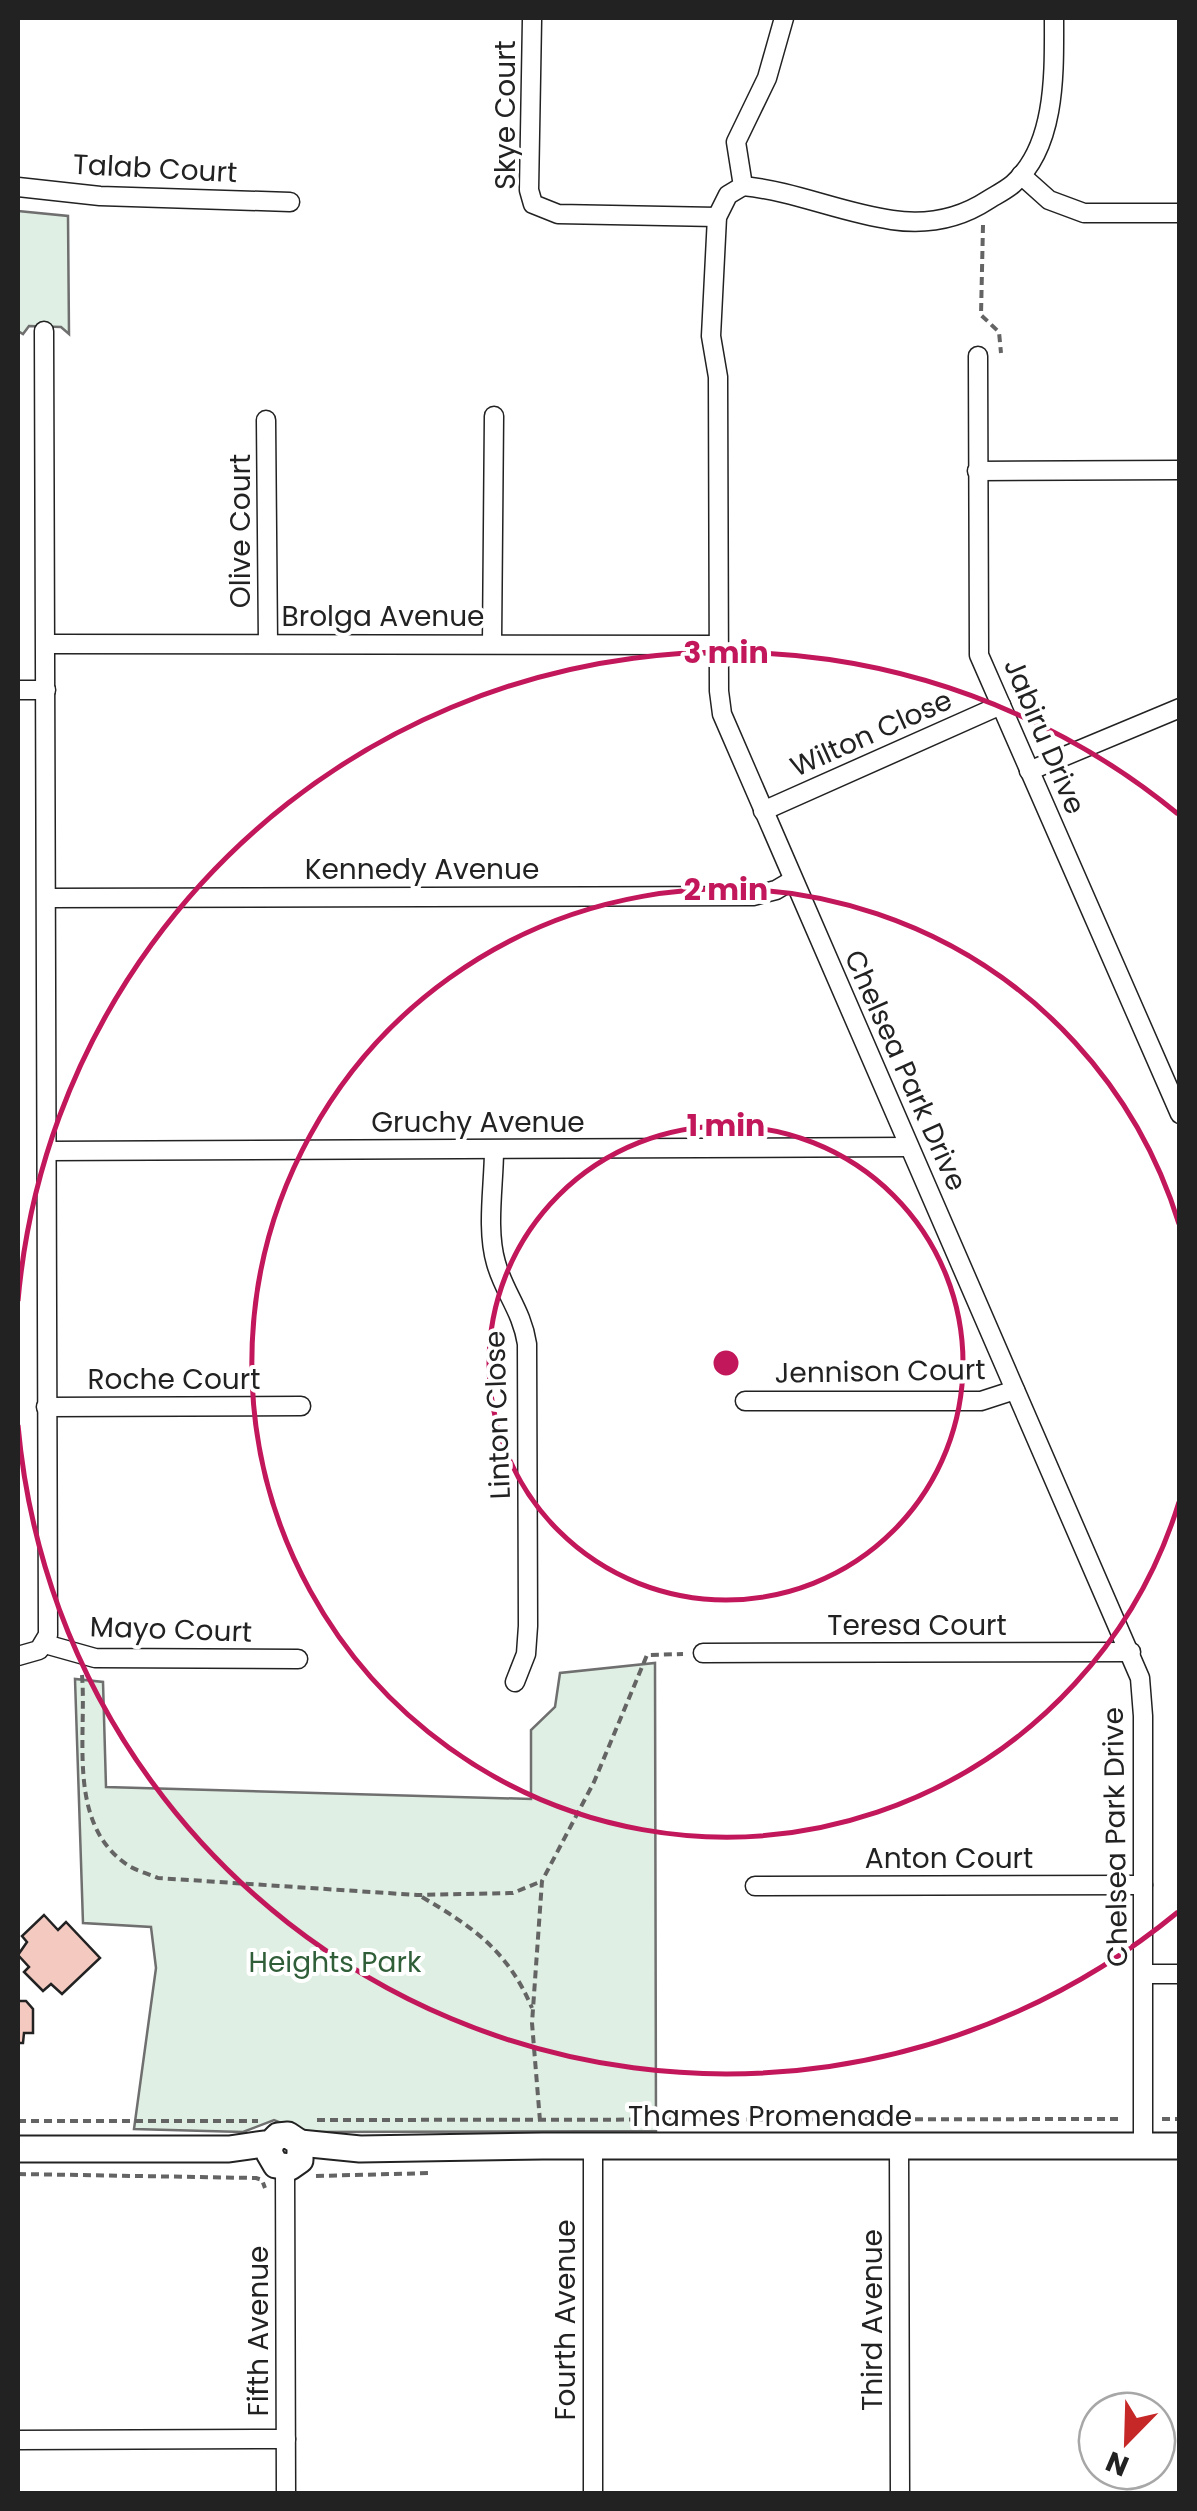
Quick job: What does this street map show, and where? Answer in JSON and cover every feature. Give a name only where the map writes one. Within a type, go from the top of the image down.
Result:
[{"type":"main road","name":"Thames Promenade","points":[[18,2149],[230,2149],[282,2154],[541,2133],[592,2146],[1180,2146]]},
{"type":"street","points":[[743,186],[736,142],[767,78],[784,18]]},
{"type":"street","points":[[717,216],[728,195],[743,186],[896,221],[926,222],[980,206],[1013,184],[1042,140],[1054,73],[1054,18]]},
{"type":"street","name":"Skye Court","points":[[532,20],[529,190],[533,204],[558,214],[717,216]]},
{"type":"street","points":[[1021,175],[1050,200],[1084,213],[1180,213]]},
{"type":"street","name":"Talab Court","points":[[18,186],[100,196],[290,202]]},
{"type":"street","name":"Chelsea Park Drive","points":[[717,216],[711,336],[718,378],[722,714],[1140,1678],[1142,2147]]},
{"type":"street","points":[[18,1656],[39,1650],[48,1636],[44,331]]},
{"type":"street","name":"Jabiru Drive","points":[[978,356],[979,655],[1180,1114]]},
{"type":"street","points":[[492,643],[494,416]]},
{"type":"street","name":"Olive Court","points":[[266,420],[268,643]]},
{"type":"street","points":[[978,471],[1180,470]]},
{"type":"street","name":"Brolga Avenue","points":[[46,644],[719,645]]},
{"type":"street","points":[[18,690],[46,690]]},
{"type":"street","name":"Wilton Close","points":[[764,811],[1000,705]]},
{"type":"street","points":[[1030,771],[1180,708]]},
{"type":"street","name":"Kennedy Avenue","points":[[47,898],[753,896],[776,890],[792,880]]},
{"type":"street","name":"Gruchy Avenue","points":[[48,1151],[909,1147]]},
{"type":"street","name":"Linton Close","points":[[494,1150],[496,1266],[523,1320],[528,1344],[528,1626],[526,1654],[515,1682]]},
{"type":"street","name":"Jennison Court","points":[[745,1401],[982,1401],[1015,1390]]},
{"type":"street","name":"Roche Court","points":[[46,1407],[302,1406]]},
{"type":"street","name":"Mayo Court","points":[[45,1644],[95,1658],[298,1659]]},
{"type":"street","name":"Teresa Court","points":[[703,1653],[1131,1652]]},
{"type":"street","name":"Anton Court","points":[[755,1886],[1143,1886]]},
{"type":"street","points":[[1144,1974],[1180,1974]]},
{"type":"street","name":"Fourth Avenue","points":[[592,2146],[592,2494]]},
{"type":"street","name":"Third Avenue","points":[[899,2147],[900,2494]]},
{"type":"street","name":"Fifth Avenue","points":[[282,2154],[286,2494]]},
{"type":"street","points":[[18,2440],[286,2438]]},
{"type":"path","points":[[980,206],[982,315],[998,332],[1000,353]]},
{"type":"path","points":[[70,1652],[82,1676],[85,1799],[92,1825],[128,1866],[158,1878],[418,1895],[513,1893],[542,1882]]},
{"type":"path","points":[[541,2133],[533,2010],[542,1882],[594,1782],[648,1656],[703,1653]]},
{"type":"path","points":[[418,1895],[459,1918],[491,1943],[520,1979],[533,2010]]},
{"type":"path","points":[[316,2120],[541,2133],[1180,2119]]},
{"type":"path","points":[[18,2121],[282,2154]]},
{"type":"path","points":[[282,2154],[303,2187],[306,2176],[432,2173]]},
{"type":"path","points":[[18,2174],[209,2175],[256,2178],[262,2180],[262,2188],[282,2154]]},
{"type":"green space","points":[[18,211],[68,216],[69,334],[61,327],[29,326],[23,334],[18,331]]},
{"type":"green space","name":"Heights Park","points":[[655,1663],[656,2131],[304,2132],[274,2120],[243,2132],[134,2129],[156,1968],[151,1927],[83,1923],[75,1679],[103,1682],[106,1787],[531,1799],[531,1730],[555,1707],[560,1673]]},
{"type":"building","points":[[44,1915],[58,1930],[66,1922],[100,1958],[62,1994],[51,1984],[43,1991],[24,1972],[29,1967],[18,1955],[27,1942],[22,1936]]},
{"type":"building","points":[[18,2001],[26,2001],[33,2009],[33,2033],[24,2033],[23,2043],[18,2043]]}]
